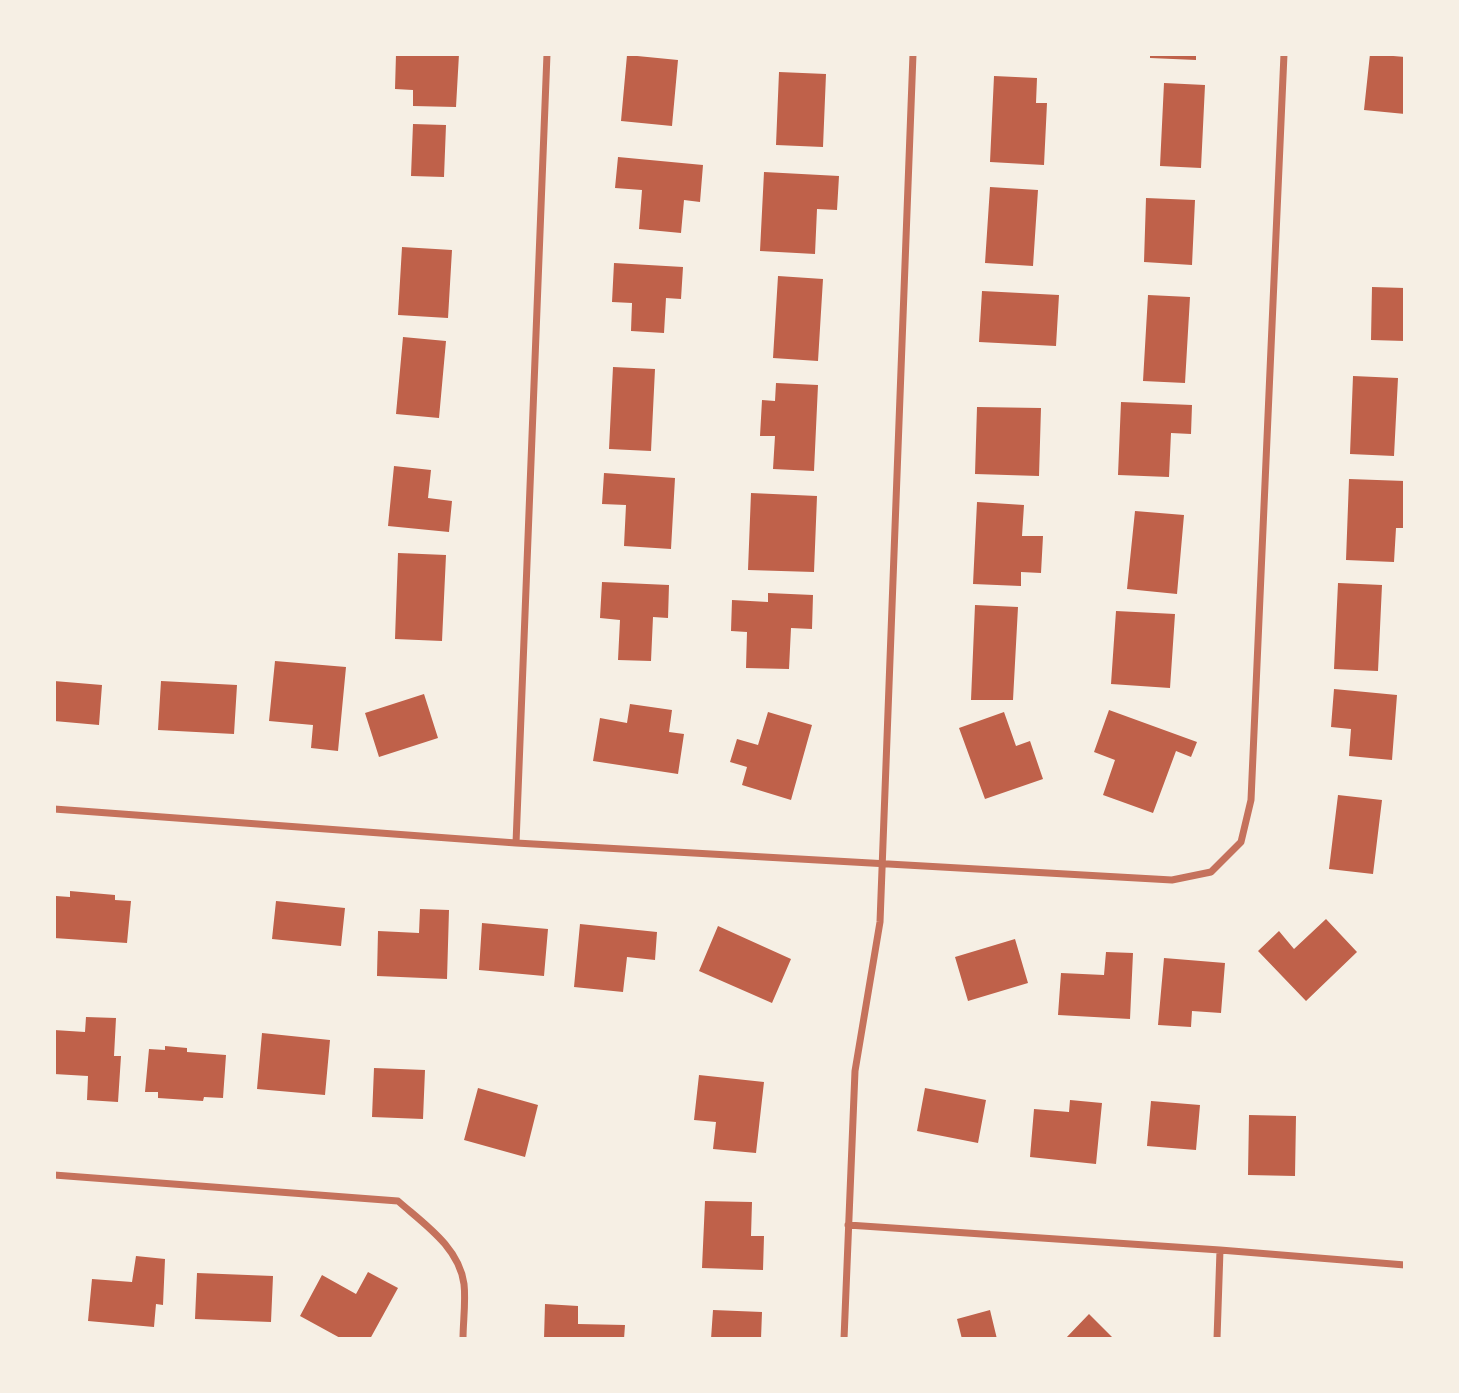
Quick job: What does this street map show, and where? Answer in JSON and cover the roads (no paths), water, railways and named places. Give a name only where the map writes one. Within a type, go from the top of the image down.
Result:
[{"type":"street","points":[[516,843],[547,54]]},
{"type":"street","points":[[844,1339],[855,1071],[880,922],[913,54]]},
{"type":"street","points":[[54,809],[516,843],[1172,880],[1211,872],[1241,842],[1251,800],[1284,54]]},
{"type":"street","points":[[54,1175],[398,1201],[432,1231],[454,1256],[464,1284],[463,1339]]},
{"type":"street","points":[[848,1225],[1405,1265]]},
{"type":"street","points":[[1217,1339],[1220,1250]]}]
